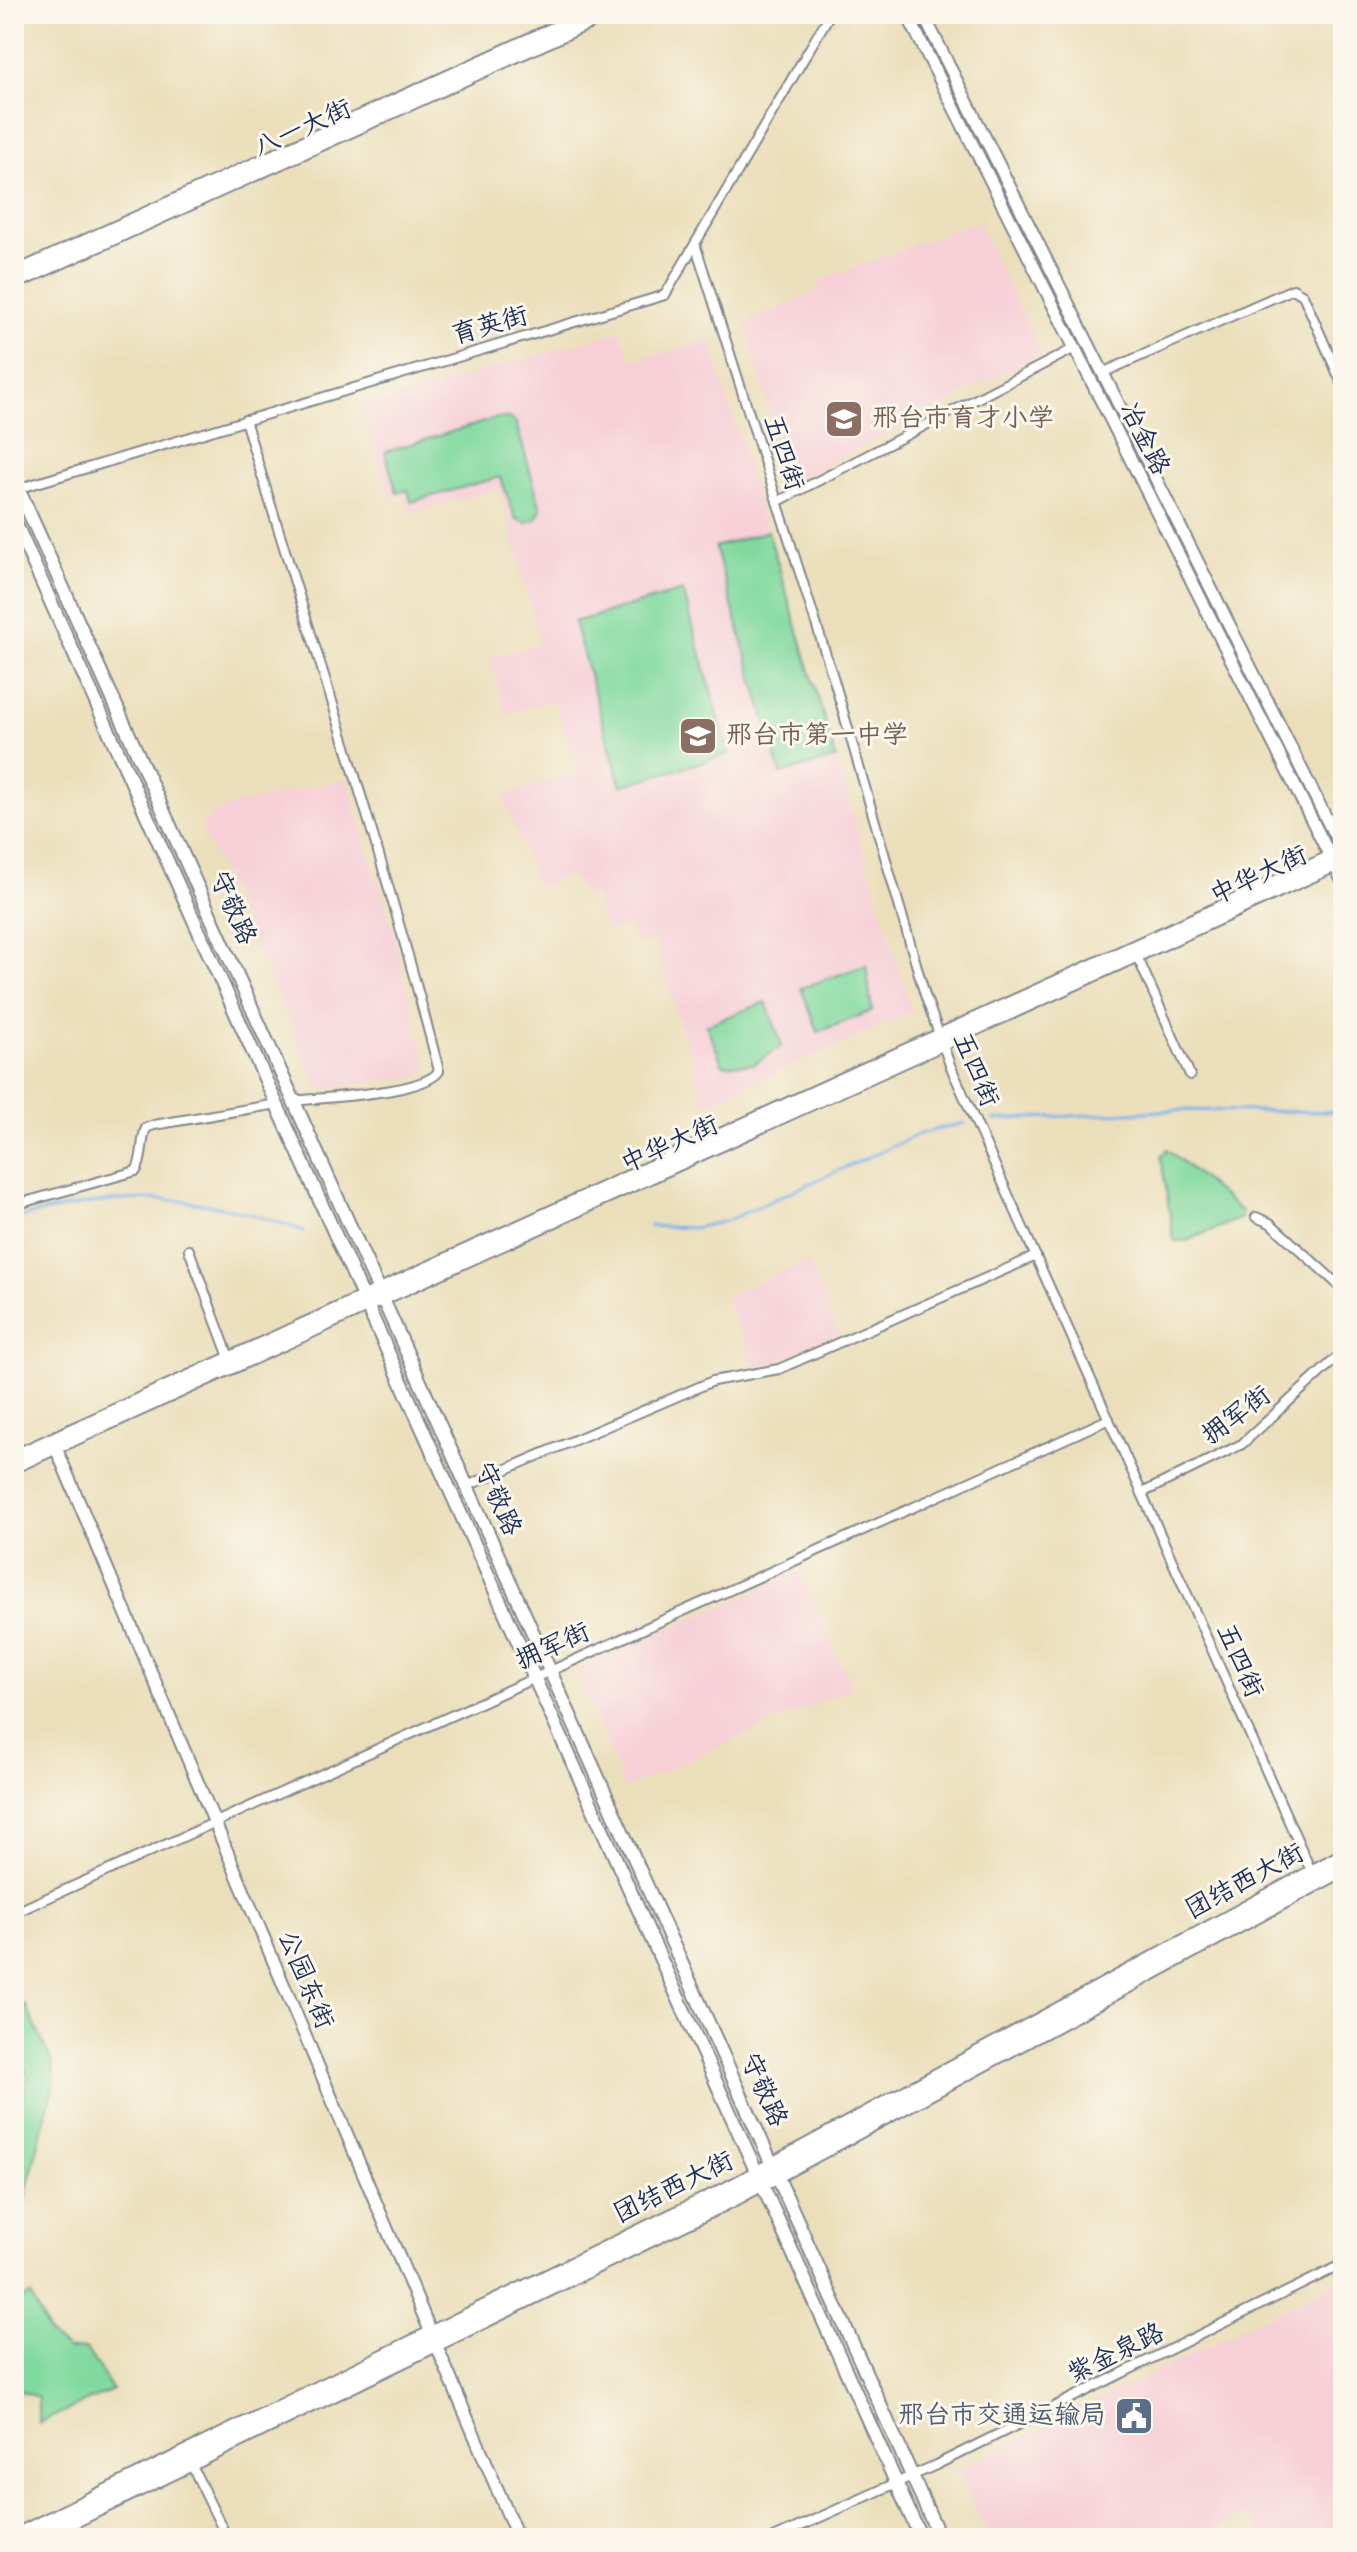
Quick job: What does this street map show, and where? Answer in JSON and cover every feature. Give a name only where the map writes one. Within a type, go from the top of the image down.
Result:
[{"type":"main road","name":"守敬路","points":[[15,486],[940,2538]]},
{"type":"main road","name":"守敬路","points":[[14,520],[921,2538]]},
{"type":"main road","name":"团结西大街","points":[[775,2170],[1343,1856]]},
{"type":"main road","name":"团结西大街","points":[[38,2538],[760,2178],[1343,1869]]},
{"type":"main road","name":"团结西大街","points":[[14,2537],[434,2339]]},
{"type":"street","name":"八一大街","points":[[14,273],[585,14]]},
{"type":"street","name":"八一大街","points":[[14,284],[609,14]]},
{"type":"street","name":"育英街","points":[[15,486],[658,299],[670,291],[830,14]]},
{"type":"street","name":"冶金路","points":[[907,14],[1336,861],[1343,882]]},
{"type":"street","name":"冶金路","points":[[923,14],[1343,851]]},
{"type":"street","name":"五四街","points":[[696,247],[777,502],[940,1040],[1312,1873]]},
{"type":"street","points":[[1102,373],[1293,289],[1303,295],[1343,386]]},
{"type":"street","points":[[777,502],[1075,348]]},
{"type":"street","points":[[245,420],[400,920],[439,1071],[435,1077],[415,1086],[294,1101]]},
{"type":"street","name":"中华大街","points":[[940,1040],[1137,956],[1336,861],[1343,851]]},
{"type":"street","name":"中华大街","points":[[14,1456],[53,1443],[1336,861]]},
{"type":"street","points":[[1137,956],[1190,1075]]},
{"type":"street","points":[[14,1205],[136,1171],[141,1162],[146,1128],[277,1104]]},
{"type":"street","points":[[1256,1217],[1270,1223],[1343,1289]]},
{"type":"street","points":[[189,1250],[229,1357]]},
{"type":"street","points":[[467,1486],[713,1381],[779,1369],[1036,1256]]},
{"type":"street","name":"中华大街","points":[[14,1467],[53,1443],[229,1357],[365,1301]]},
{"type":"street","name":"拥军街","points":[[1142,1493],[1242,1444],[1343,1352]]},
{"type":"street","name":"拥军街","points":[[14,1913],[1109,1419]]},
{"type":"street","name":"公园东街","points":[[53,1443],[518,2538]]},
{"type":"street","name":"紫金泉路","points":[[774,2538],[912,2475],[1343,2264]]},
{"type":"street","points":[[191,2464],[227,2538]]},
{"type":"shaded area","name":"邢台市育才小学","points":[[977,221],[1041,353],[790,485],[745,323],[819,291],[816,282]]},
{"type":"shaded area","name":"邢台市第一中学","points":[[620,331],[632,361],[710,340],[912,1012],[705,1105],[654,940],[635,946],[629,925],[606,932],[594,894],[584,897],[573,874],[537,887],[503,795],[579,772],[554,701],[505,714],[490,657],[540,644],[500,488],[409,514],[403,494],[390,498],[360,408]]},
{"type":"shaded area","points":[[346,779],[393,930],[428,1072],[420,1076],[328,1088],[317,1085],[201,827],[214,813],[238,804]]},
{"type":"shaded area","points":[[808,1261],[839,1334],[756,1370],[725,1297]]},
{"type":"shaded area","points":[[800,1571],[852,1688],[625,1788],[575,1671]]},
{"type":"shaded area","points":[[1343,2279],[1343,2538],[1260,2538],[1249,2514],[1194,2538],[989,2538],[958,2470]]},
{"type":"green space","points":[[497,418],[509,418],[516,423],[541,509],[536,519],[526,523],[516,519],[500,477],[411,502],[408,490],[397,493],[385,452]]},
{"type":"green space","points":[[768,531],[836,758],[781,774],[715,547]]},
{"type":"green space","points":[[683,591],[729,754],[621,786],[574,622]]},
{"type":"green space","points":[[866,965],[872,1011],[818,1032],[801,988]]},
{"type":"green space","points":[[766,1002],[782,1046],[754,1064],[723,1065],[706,1025]]},
{"type":"green space","points":[[1167,1149],[1242,1212],[1241,1218],[1186,1241],[1174,1241],[1161,1156]]},
{"type":"green space","points":[[25,2004],[52,2062],[55,2079],[14,2241],[14,2134],[28,2077],[14,2043],[14,2009]]},
{"type":"green space","points":[[14,2293],[18,2300],[31,2295],[49,2334],[68,2350],[86,2349],[113,2390],[38,2423],[38,2397],[14,2389]]},
{"type":"waterway","points":[[993,1120],[1181,1110],[1343,1112]]},
{"type":"waterway","points":[[649,1226],[693,1228],[726,1221],[922,1133],[965,1123]]},
{"type":"waterway","points":[[14,1219],[91,1203],[160,1200],[194,1202],[229,1209],[304,1231]]},
{"type":"place","name":"邢台市育才小学","points":[[844,419]]},
{"type":"place","name":"邢台市第一中学","points":[[698,736]]},
{"type":"place","name":"邢台市交通运输局","points":[[1134,2416]]}]
